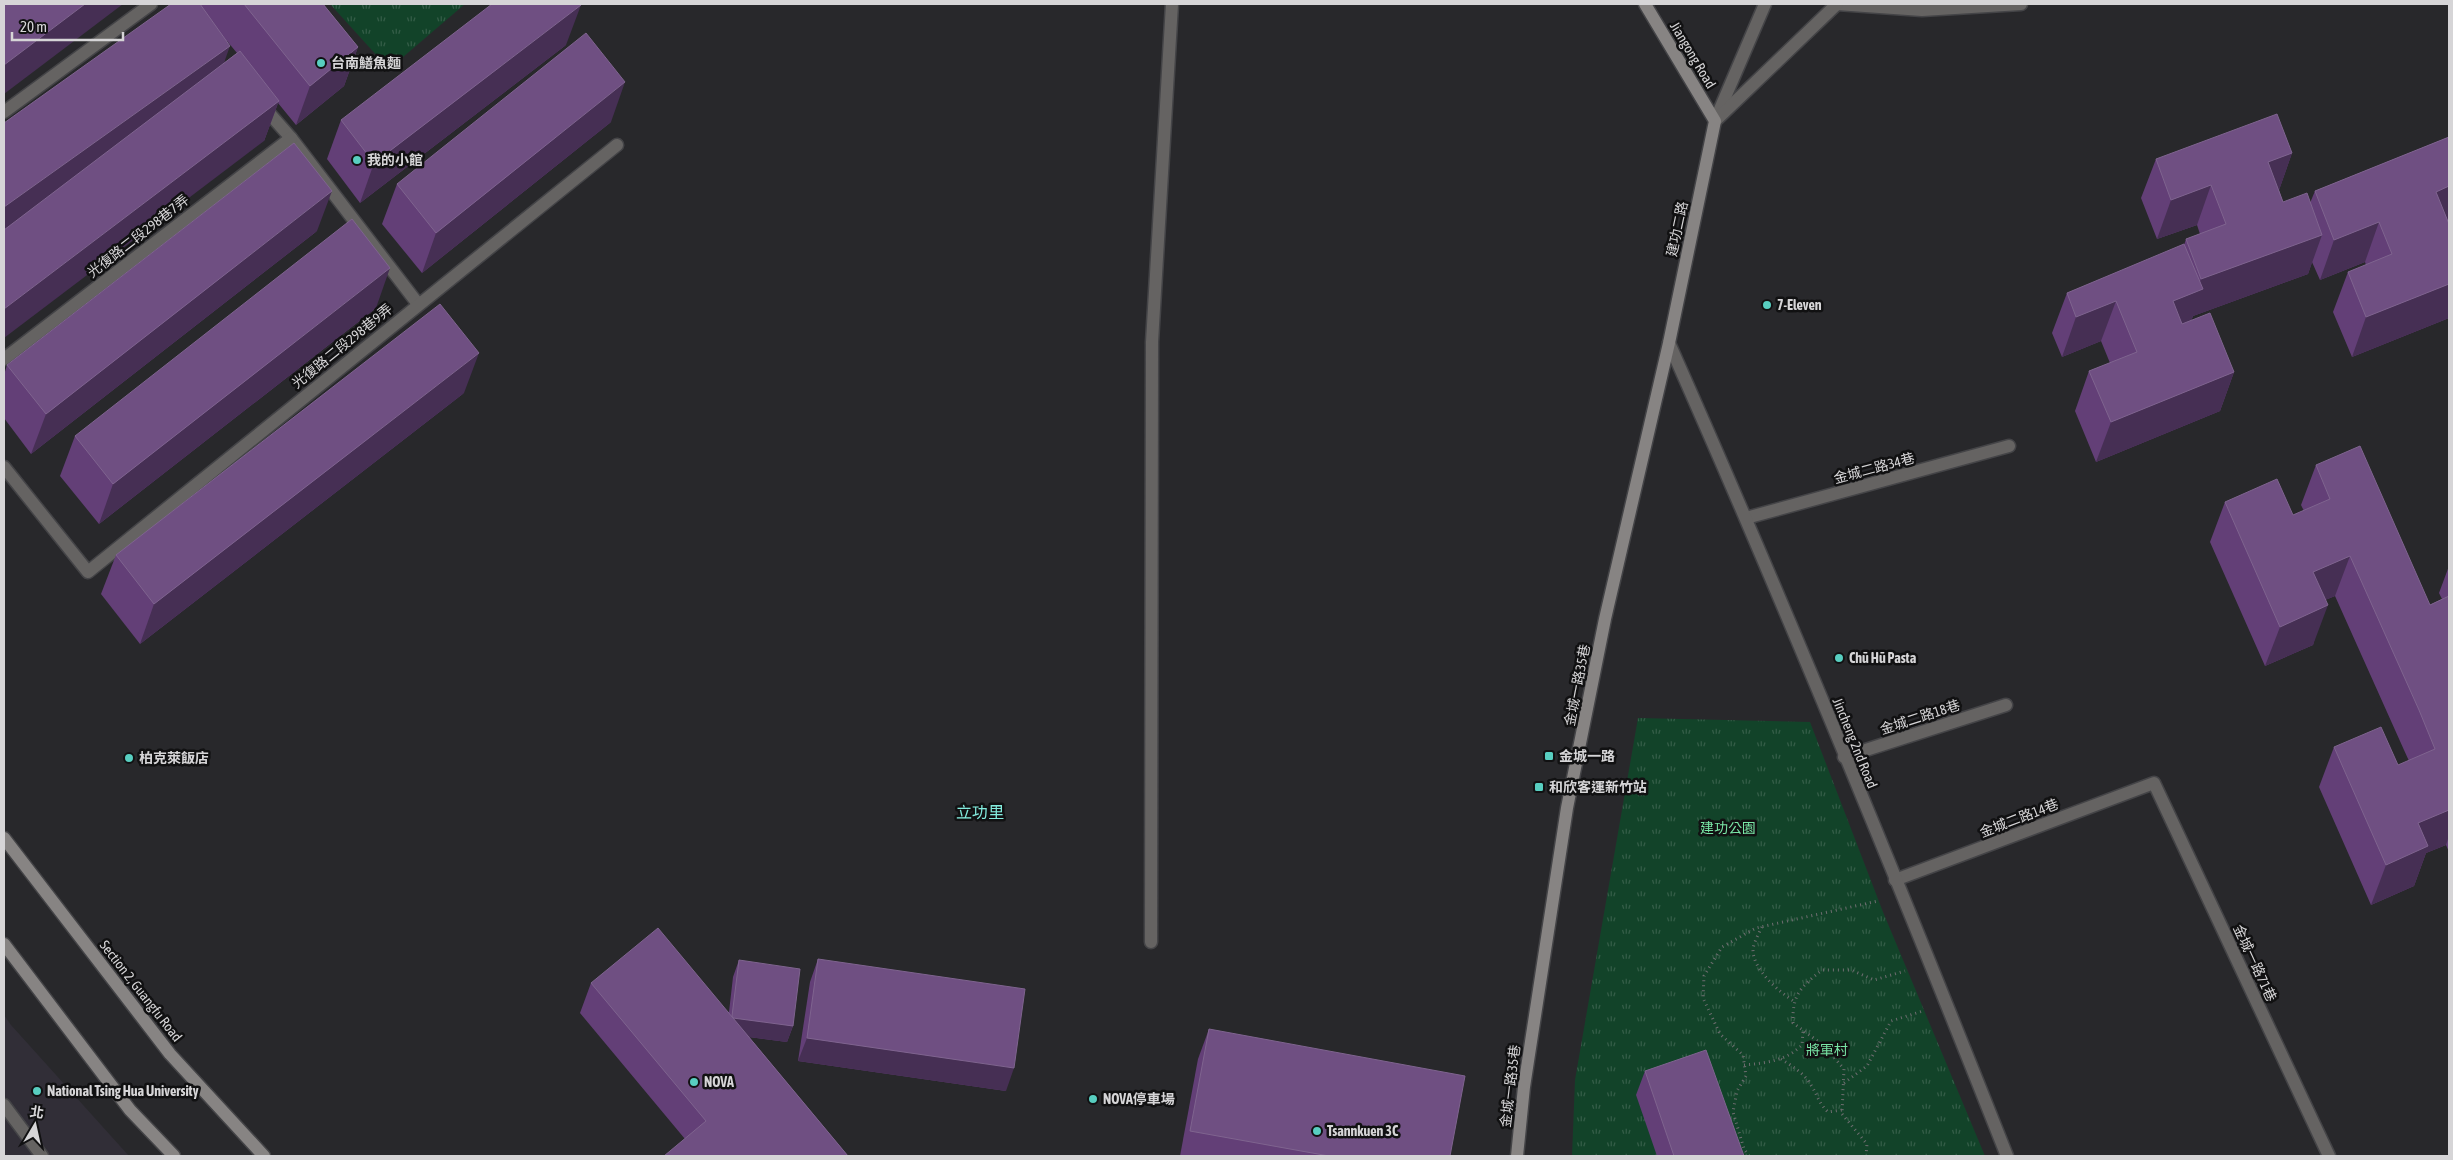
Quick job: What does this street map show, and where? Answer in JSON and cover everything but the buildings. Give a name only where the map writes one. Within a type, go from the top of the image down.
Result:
[{"type":"street","points":[[4,112],[151,4]]},
{"type":"street","points":[[1151,942],[1152,342],[1172,4]]},
{"type":"street","name":"Jiangong Road","points":[[1645,4],[1715,122]]},
{"type":"street","points":[[1715,122],[1765,4]]},
{"type":"street","points":[[1715,122],[1837,4],[1922,10],[2021,4]]},
{"type":"street","points":[[252,93],[291,138],[418,304]]},
{"type":"street","name":"建功二路","points":[[1669,343],[1715,122]]},
{"type":"street","name":"光復路二段298巷7弄","points":[[4,358],[291,138]]},
{"type":"street","name":"光復路二段298巷9弄","points":[[4,467],[88,572],[617,145]]},
{"type":"street","name":"Jincheng 2nd Road","points":[[1669,343],[1746,518],[2007,1156]]},
{"type":"street","name":"金城一路35巷","points":[[1517,1156],[1524,1087],[1567,808],[1605,619],[1669,343]]},
{"type":"street","name":"金城二路34巷","points":[[1746,518],[2009,446]]},
{"type":"street","name":"金城二路18巷","points":[[1844,757],[2006,705]]},
{"type":"street","name":"金城二路14巷","points":[[1895,880],[2154,783]]},
{"type":"street","name":"金城一路71巷","points":[[2154,783],[2329,1156]]},
{"type":"street","name":"Section 2, Guangfu Road","points":[[4,838],[170,1054],[264,1156]]},
{"type":"street","points":[[4,944],[130,1110],[174,1156]]},
{"type":"street","points":[[4,1105],[42,1156]]},
{"type":"path","points":[[1750,1156],[1744,1149],[1733,1112],[1737,1091],[1746,1076],[1743,1055],[1720,1034],[1703,998],[1704,976],[1722,947],[1762,926],[1886,899]]},
{"type":"path","points":[[1762,926],[1753,948],[1756,965],[1778,991],[1795,1002]]},
{"type":"path","points":[[1866,1156],[1867,1144],[1842,1114],[1844,1068],[1823,1045],[1793,1023],[1795,1002],[1799,989],[1822,970],[1851,970],[1874,980],[1912,968]]},
{"type":"path","points":[[1844,1083],[1867,1066],[1892,1021],[1928,1009]]},
{"type":"path","points":[[1744,1065],[1793,1055],[1802,1045],[1803,1030]]},
{"type":"path","points":[[1780,1059],[1798,1070],[1812,1085],[1819,1103],[1828,1112],[1842,1110]]},
{"type":"shaded area","name":"National Tsing Hua University","points":[[4,1015],[11,1025],[129,1156],[4,1156]]},
{"type":"green space","points":[[330,4],[465,4],[389,69]]},
{"type":"green space","name":"建功公園","points":[[1638,718],[1810,722],[1883,912],[1985,1156],[1572,1156],[1575,1080]]},
{"type":"place","name":"台南鱔魚麵","points":[[321,63]]},
{"type":"place","name":"我的小館","points":[[357,160]]},
{"type":"place","name":"7-Eleven","points":[[1767,305]]},
{"type":"place","name":"Chū Hū Pasta","points":[[1839,658]]},
{"type":"place","name":"金城一路","points":[[1549,756]]},
{"type":"place","name":"柏克萊飯店","points":[[129,758]]},
{"type":"place","name":"和欣客運新竹站","points":[[1539,787]]},
{"type":"place","name":"NOVA","points":[[694,1082]]},
{"type":"place","name":"National Tsing Hua University","points":[[37,1091]]},
{"type":"place","name":"NOVA停車場","points":[[1093,1099]]},
{"type":"place","name":"Tsannkuen 3C","points":[[1317,1131]]},
{"type":"district","name":"立功里","points":[[980,812]]},
{"type":"park label","name":"將軍村","points":[[1827,1050]]}]
